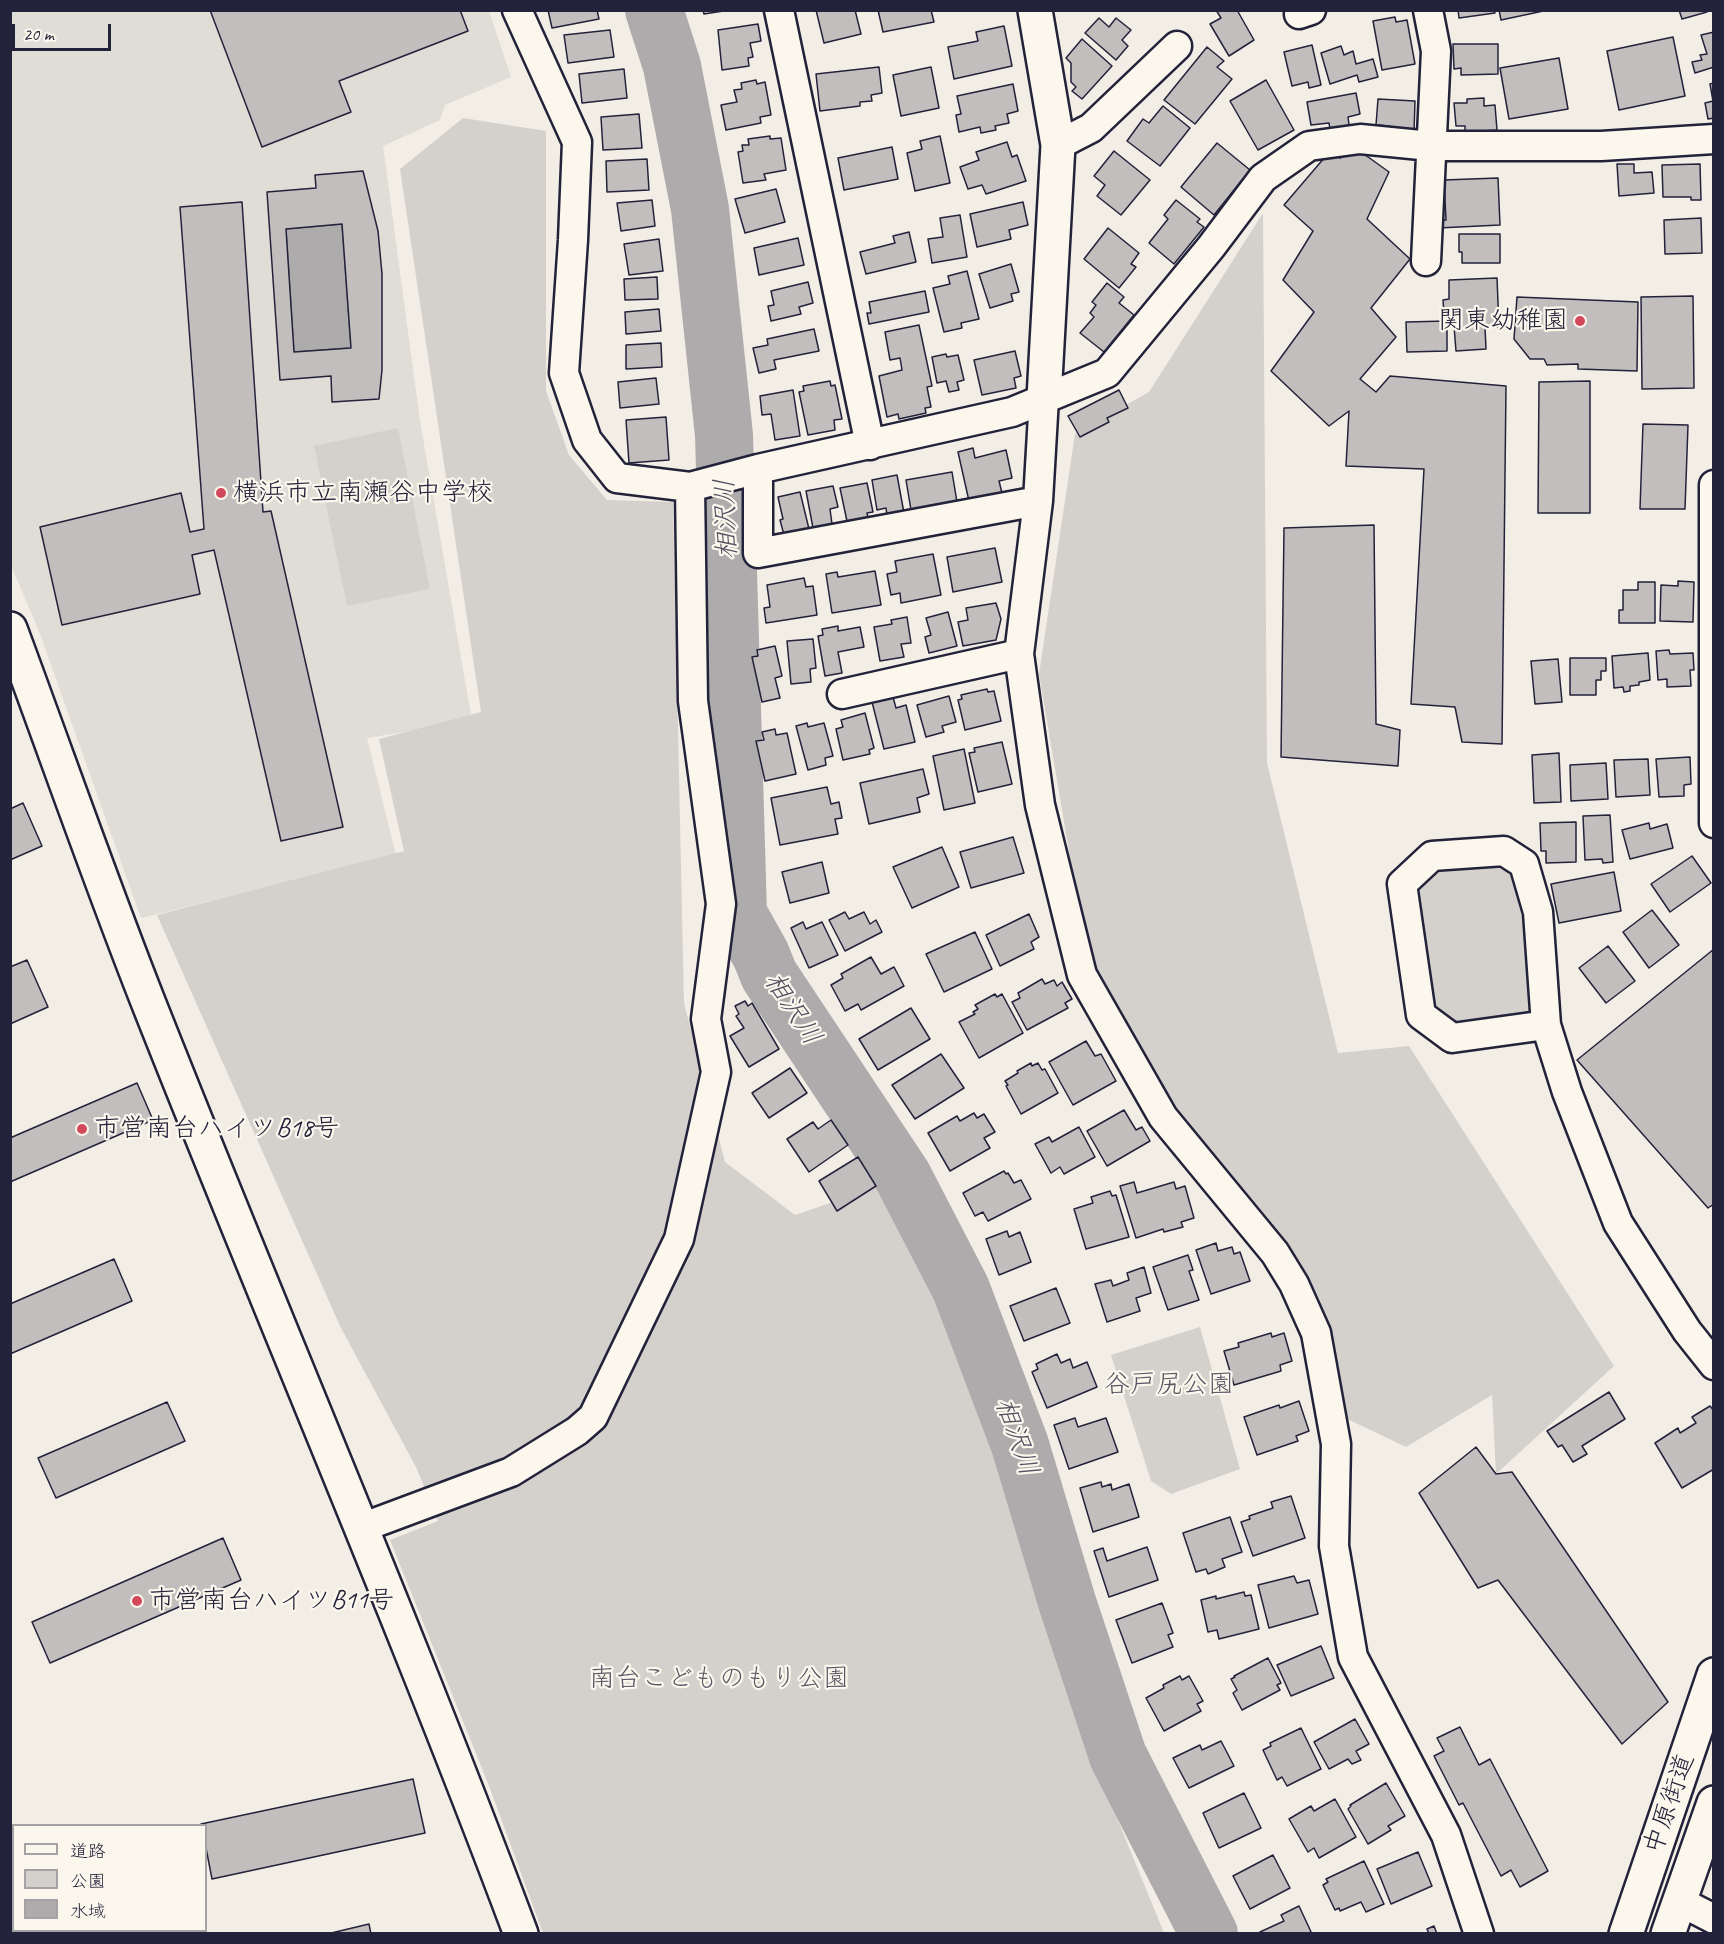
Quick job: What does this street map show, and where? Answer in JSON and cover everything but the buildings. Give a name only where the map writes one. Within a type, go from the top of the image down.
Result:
[{"type":"street","points":[[517,10],[577,142],[564,373],[587,440],[617,478],[699,484],[1012,412],[1107,373],[1211,247],[1263,178],[1309,146],[1360,139],[1431,146],[1601,146],[1713,139]]},
{"type":"street","points":[[779,10],[870,444]]},
{"type":"street","points":[[1035,10],[1058,145],[1038,501],[1019,654],[1040,805],[1082,975],[1163,1118],[1275,1253],[1294,1284],[1316,1333],[1336,1444],[1334,1546],[1353,1657],[1446,1836],[1479,1934]]},
{"type":"street","points":[[1426,261],[1436,51],[1428,10]]},
{"type":"street","points":[[1058,145],[1091,128],[1177,46]]},
{"type":"street","points":[[751,471],[758,553],[1038,501]]},
{"type":"street","points":[[361,1528],[511,1472],[577,1431],[593,1417],[679,1239],[716,1072],[706,1019],[722,904],[693,701],[699,484]]},
{"type":"street","points":[[1713,485],[1713,823]]},
{"type":"street","points":[[10,629],[146,996],[361,1528],[521,1934]]},
{"type":"street","points":[[842,694],[1019,654]]},
{"type":"street","points":[[1546,1025],[1452,1038],[1421,1015],[1402,884],[1432,856],[1504,851],[1524,864],[1539,912],[1546,1025],[1567,1092],[1618,1223],[1687,1331],[1713,1365]]},
{"type":"street","name":"中原街道","points":[[1626,1934],[1713,1675]]},
{"type":"street","name":"中原街道","points":[[1668,1934],[1713,1803]]},
{"type":"street","points":[[1679,1901],[1713,1919]]},
{"type":"shaded area","name":"横浜市立南瀬谷中学校","points":[[10,11],[489,11],[511,77],[445,105],[440,120],[383,146],[420,421],[472,721],[367,738],[396,855],[141,918],[40,634],[11,565]]},
{"type":"green space","name":"南台こどものもり公園","points":[[463,118],[546,131],[546,391],[569,455],[607,500],[673,502],[684,1003],[725,1162],[795,1215],[915,1174],[971,1329],[1058,1554],[1108,1796],[1164,1933],[543,1933],[489,1786],[390,1540],[438,1521],[416,1467],[341,1328],[157,915],[404,851],[379,739],[481,712],[400,169]]},
{"type":"green space","points":[[1263,213],[1267,763],[1338,1053],[1409,1046],[1614,1366],[1496,1474],[1492,1395],[1406,1447],[1341,1416],[1325,1318],[1270,1231],[1181,1116],[1087,958],[1039,674],[1075,434],[1149,392]]},
{"type":"green space","points":[[398,428],[430,589],[347,606],[314,446]]},
{"type":"green space","points":[[1501,862],[1512,870],[1527,908],[1532,1014],[1460,1024],[1436,1009],[1413,892],[1433,869]]},
{"type":"green space","name":"谷戸尻公園","points":[[1200,1327],[1240,1469],[1171,1494],[1151,1481],[1111,1355]]},
{"type":"water","points":[[342,224],[351,348],[294,352],[286,229]]},
{"type":"waterway","name":"相沢川","points":[[654,10],[672,66],[700,209],[724,435],[738,914],[761,955],[769,975],[903,1177],[961,1289],[1020,1445],[1067,1602],[1118,1756],[1209,1934]]},
{"type":"place","name":"関東幼稚園","points":[[1580,321]]},
{"type":"place","name":"横浜市立南瀬谷中学校","points":[[221,493]]},
{"type":"place","name":"市営南台ハイツB18号","points":[[82,1129]]},
{"type":"place","name":"市営南台ハイツB11号","points":[[137,1601]]}]
